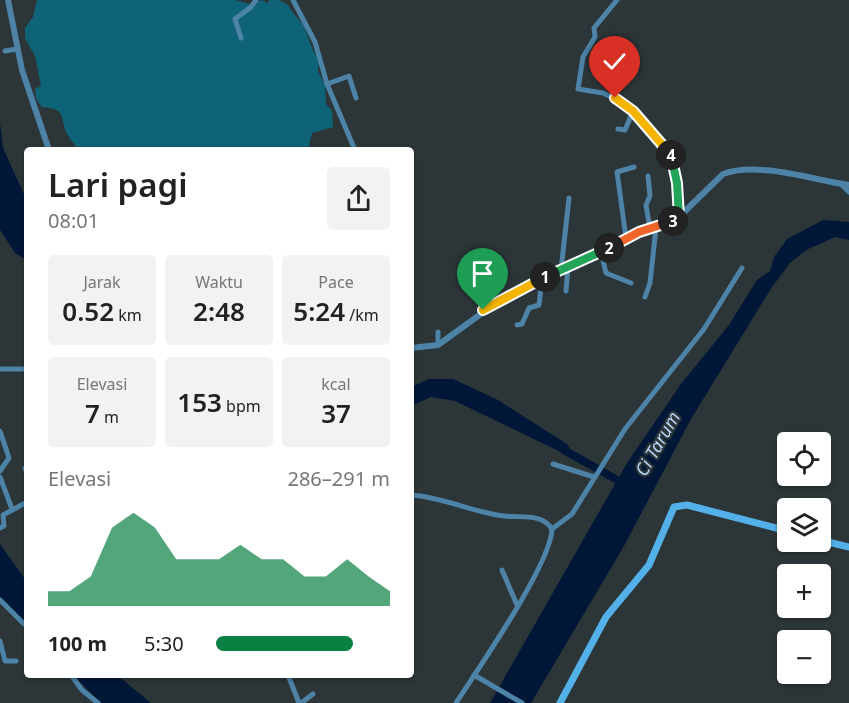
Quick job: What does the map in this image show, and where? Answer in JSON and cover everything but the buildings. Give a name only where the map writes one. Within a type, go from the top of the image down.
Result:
[{"type":"main road","points":[[560,703],[606,617],[644,573],[655,553],[671,510],[679,505],[777,528]]},
{"type":"main road","points":[[831,543],[849,547]]},
{"type":"street","points":[[8,0],[17,49],[48,147]]},
{"type":"street","points":[[293,0],[315,42],[322,61],[320,69],[354,147]]},
{"type":"street","points":[[617,0],[594,28],[595,37],[583,57],[577,87],[579,90],[609,95],[633,111],[671,153],[677,183],[679,217]]},
{"type":"street","points":[[241,38],[235,19],[252,1]]},
{"type":"street","points":[[5,51],[17,49]]},
{"type":"street","points":[[327,84],[349,76],[356,98]]},
{"type":"street","points":[[618,129],[625,130],[633,111]]},
{"type":"street","points":[[626,238],[617,172],[634,167]]},
{"type":"street","points":[[414,348],[438,345],[507,296],[626,238],[679,217],[723,174],[738,169],[763,171],[846,185],[849,192]]},
{"type":"street","points":[[645,297],[650,283],[653,229],[646,205],[650,195],[648,176]]},
{"type":"street","points":[[561,270],[568,198]]},
{"type":"street","points":[[601,252],[606,273],[631,283]]},
{"type":"street","points":[[566,291],[568,267]]},
{"type":"street","points":[[456,703],[543,559],[552,528],[572,514],[603,463],[656,386],[704,329],[742,268]]},
{"type":"street","points":[[517,325],[522,324],[529,308],[539,304],[542,278]]},
{"type":"street","points":[[438,332],[438,345]]},
{"type":"street","points":[[0,369],[24,369]]},
{"type":"street","points":[[0,431],[9,459],[0,471]]},
{"type":"street","points":[[553,464],[596,474]]},
{"type":"street","points":[[0,477],[12,509]]},
{"type":"street","points":[[414,496],[502,516],[537,518],[545,520],[552,528]]},
{"type":"street","points":[[0,528],[4,526],[2,516],[24,503]]},
{"type":"street","points":[[502,570],[517,605]]},
{"type":"street","points":[[0,600],[24,624]]},
{"type":"street","points":[[0,641],[5,661],[16,661]]},
{"type":"street","points":[[474,675],[522,703]]},
{"type":"street","points":[[73,678],[82,690],[98,703]]},
{"type":"street","points":[[289,678],[300,703],[313,694]]},
{"type":"shaded area","points":[[37,0],[235,0],[250,4],[262,0],[268,3],[269,0],[279,0],[288,5],[301,22],[319,60],[318,71],[325,85],[326,104],[332,111],[333,127],[312,133],[309,147],[76,147],[66,131],[60,113],[51,108],[42,107],[36,99],[35,89],[41,86],[35,56],[25,38],[25,28],[33,17]]},
{"type":"water","points":[[0,124],[3,148],[24,194],[24,258],[15,253],[0,230]]},
{"type":"water","name":"Ci Tarum","points":[[823,220],[849,222],[849,240],[835,237],[806,250],[790,263],[772,287],[691,419],[624,546],[531,703],[490,703],[627,463],[681,384],[729,325],[757,280],[770,271],[774,257],[787,239]]},
{"type":"water","points":[[429,379],[453,379],[498,400],[567,444],[574,455],[571,457],[455,401],[431,397],[414,405],[414,386]]},
{"type":"water","points":[[0,544],[24,578],[24,621],[0,597]]},
{"type":"water","points":[[76,678],[121,678],[151,703],[101,703]]},
{"type":"waterway","points":[[564,450],[626,485]]},
{"type":"route","points":[[483,310],[532,283],[639,232],[667,224],[679,217],[677,183],[670,151],[633,111],[615,98]]}]
